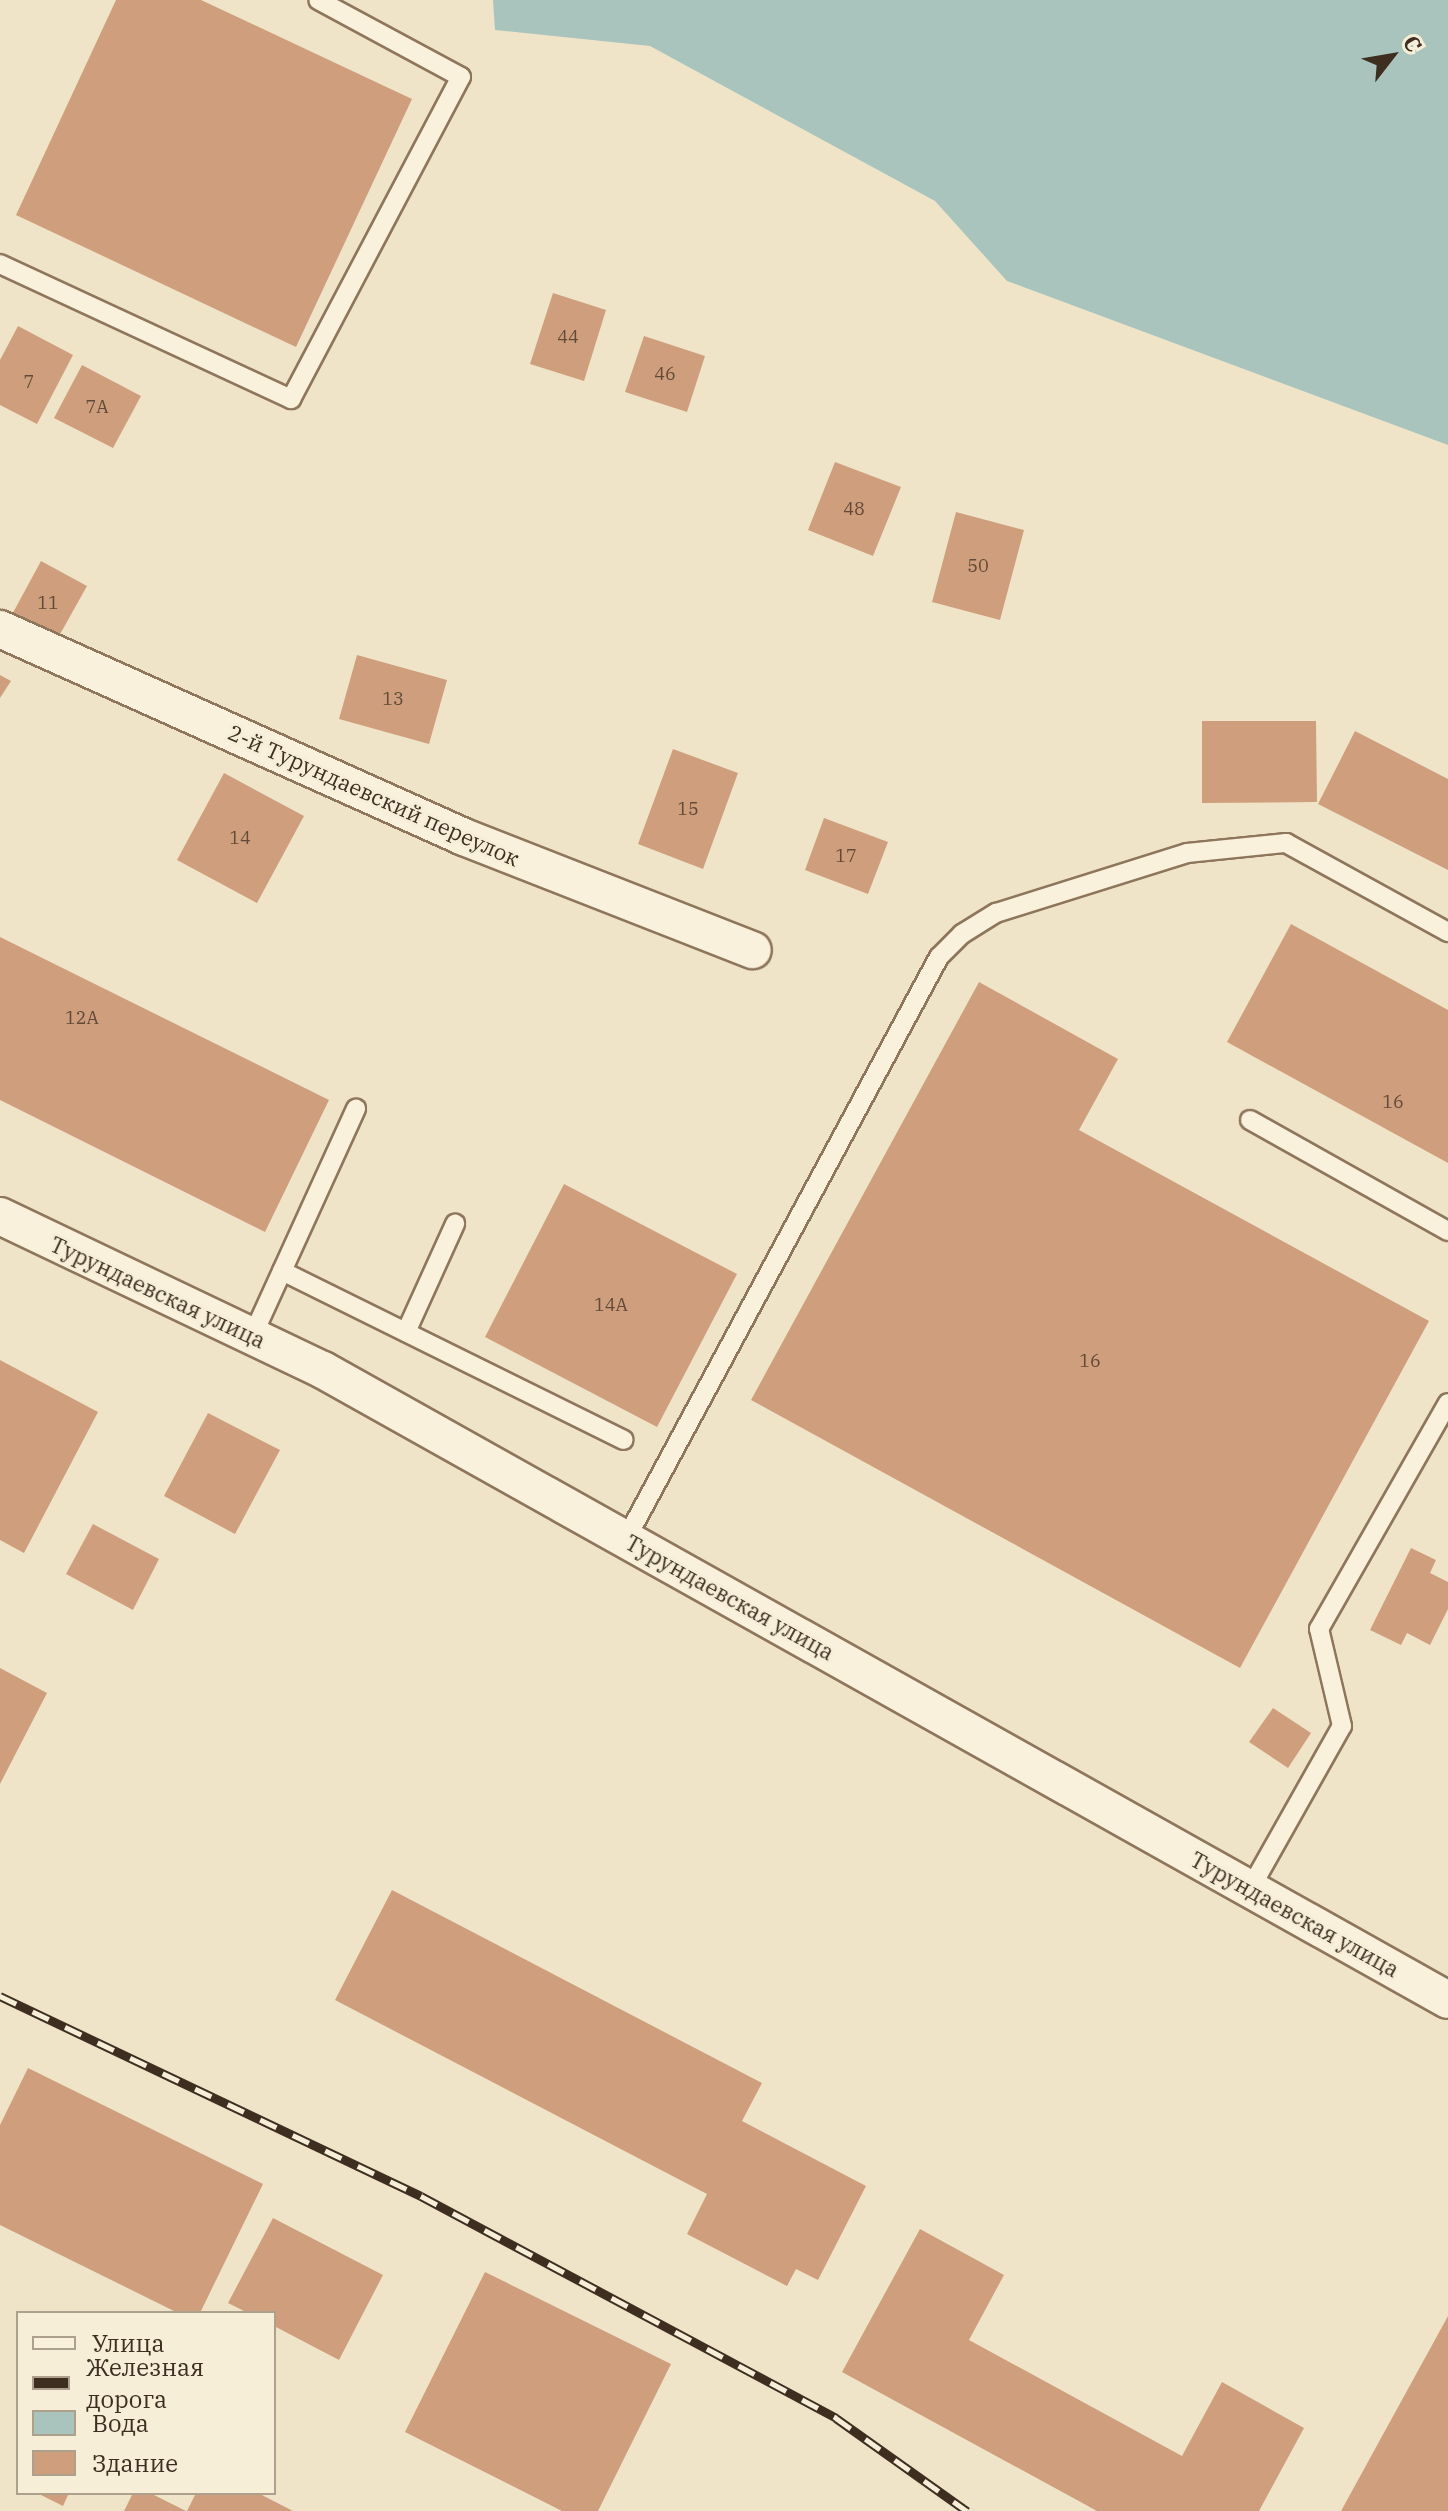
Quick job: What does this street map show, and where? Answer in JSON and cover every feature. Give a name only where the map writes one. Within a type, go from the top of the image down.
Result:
[{"type":"street","name":"2-й Турундаевский переулок","points":[[0,629],[464,837],[753,950]]},
{"type":"street","name":"Турундаевская улица","points":[[0,1216],[252,1337],[626,1539],[1448,2000]]},
{"type":"lane","points":[[0,264],[291,399],[461,77],[318,0]]},
{"type":"lane","points":[[626,1539],[939,957],[962,934],[996,913],[1111,883],[1187,853],[1286,843],[1448,932]]},
{"type":"lane","points":[[252,1337],[356,1109]]},
{"type":"lane","points":[[1250,1120],[1448,1231]]},
{"type":"lane","points":[[406,1332],[455,1224]]},
{"type":"lane","points":[[282,1271],[624,1440]]},
{"type":"lane","points":[[1250,1889],[1342,1726],[1319,1629],[1448,1403]]},
{"type":"water","points":[[493,0],[1448,0],[1448,445],[1007,281],[935,201],[650,46],[495,30]]},
{"type":"building","points":[[116,0],[201,0],[412,99],[296,347],[16,215]]},
{"type":"building","points":[[553,293],[606,310],[584,381],[530,364]]},
{"type":"building","points":[[18,326],[73,355],[37,424],[0,405],[0,360]]},
{"type":"building","points":[[644,336],[705,356],[687,412],[625,392]]},
{"type":"building","points":[[82,365],[141,396],[113,448],[54,418]]},
{"type":"building","points":[[835,462],[901,487],[873,556],[808,530]]},
{"type":"building","points":[[956,512],[1024,530],[1000,620],[932,602]]},
{"type":"building","points":[[41,561],[87,586],[54,645],[9,620]]},
{"type":"building","points":[[357,655],[447,680],[429,744],[339,719]]},
{"type":"building","points":[[0,675],[11,681],[0,698]]},
{"type":"building","points":[[1202,721],[1316,721],[1317,802],[1202,803]]},
{"type":"building","points":[[1355,731],[1448,779],[1448,870],[1318,804]]},
{"type":"building","points":[[673,749],[738,773],[703,869],[638,844]]},
{"type":"building","points":[[224,773],[304,816],[257,903],[177,860]]},
{"type":"building","points":[[824,818],[888,842],[868,894],[805,870]]},
{"type":"building","points":[[1291,924],[1448,1010],[1448,1163],[1227,1042]]},
{"type":"building","points":[[0,937],[329,1100],[265,1232],[0,1100]]},
{"type":"building","points":[[979,982],[1118,1059],[1079,1130],[1429,1321],[1240,1668],[751,1400]]},
{"type":"building","points":[[564,1184],[737,1274],[657,1427],[485,1337]]},
{"type":"building","points":[[0,1360],[98,1412],[24,1553],[0,1540]]},
{"type":"building","points":[[208,1413],[280,1450],[235,1534],[164,1496]]},
{"type":"building","points":[[93,1524],[159,1559],[133,1610],[66,1574]]},
{"type":"building","points":[[1411,1548],[1436,1560],[1430,1573],[1448,1582],[1448,1609],[1430,1645],[1407,1633],[1401,1645],[1370,1630]]},
{"type":"building","points":[[0,1668],[47,1693],[0,1784]]},
{"type":"building","points":[[1273,1708],[1311,1733],[1288,1768],[1249,1742]]},
{"type":"building","points":[[392,1890],[762,2083],[742,2121],[866,2186],[818,2280],[796,2269],[787,2286],[687,2234],[707,2194],[335,2000]]},
{"type":"building","points":[[28,2068],[263,2184],[201,2311],[174,2311],[0,2225],[0,2125]]},
{"type":"building","points":[[273,2218],[383,2275],[339,2360],[276,2327],[276,2311],[244,2311],[228,2303]]},
{"type":"building","points":[[920,2229],[1004,2275],[969,2340],[1182,2456],[1222,2382],[1304,2428],[1259,2511],[1097,2511],[842,2372]]},
{"type":"building","points":[[485,2272],[671,2364],[598,2511],[562,2511],[405,2432]]},
{"type":"building","points":[[1448,2316],[1448,2511],[1341,2511]]},
{"type":"building","points":[[41,2495],[68,2495],[63,2506]]},
{"type":"building","points":[[132,2495],[154,2495],[186,2511],[124,2511]]},
{"type":"building","points":[[195,2495],[262,2495],[293,2511],[187,2511]]},
{"type":"railway","points":[[0,1996],[421,2196],[836,2418],[967,2511]]}]
